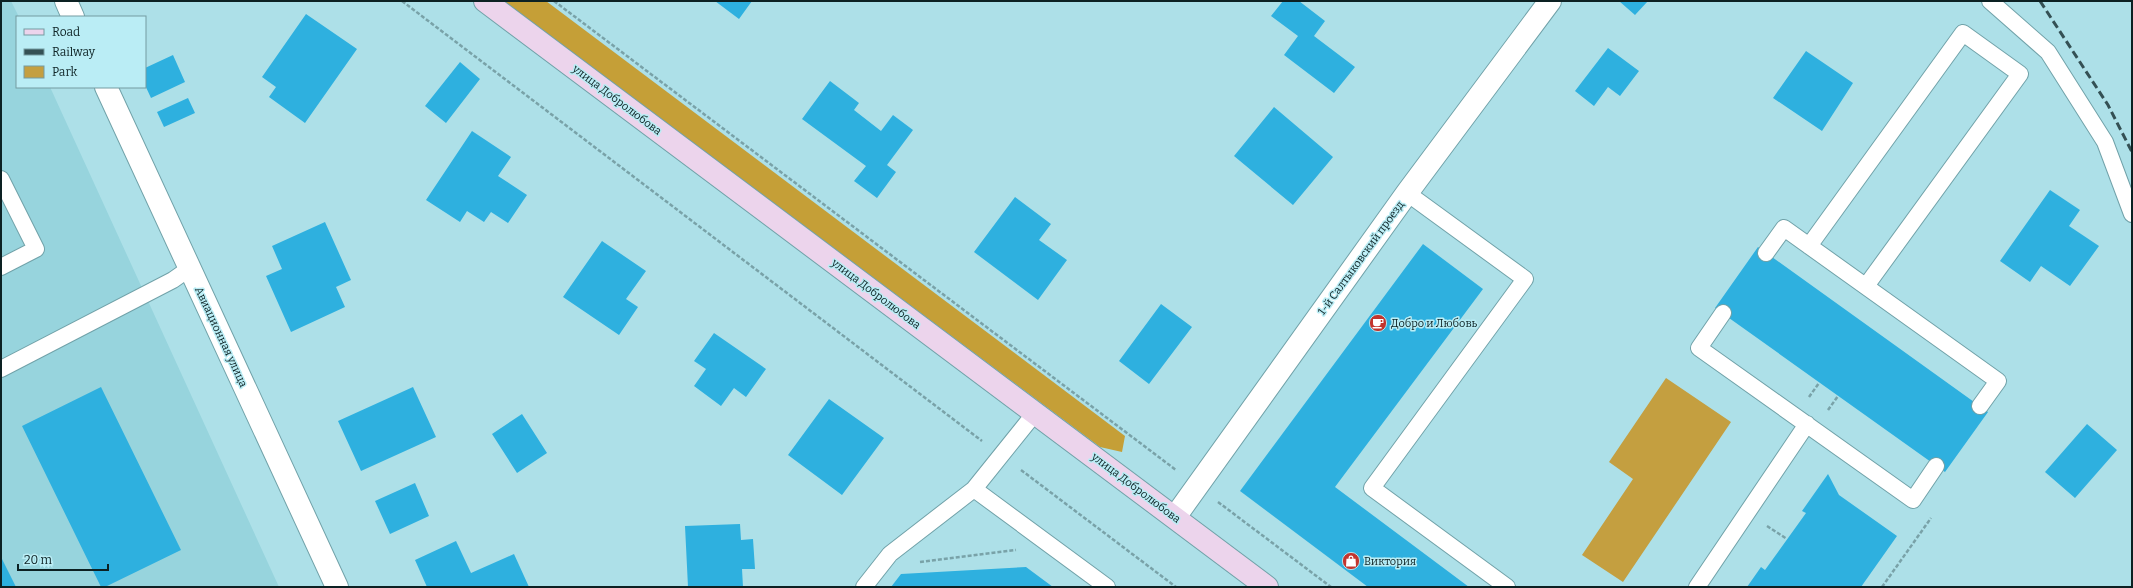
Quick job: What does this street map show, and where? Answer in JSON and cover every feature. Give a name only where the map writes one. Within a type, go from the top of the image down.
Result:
[{"type":"street","points":[[66,1],[73,16]]},
{"type":"street","name":"улица Добролюбова","points":[[484,1],[1267,587]]},
{"type":"street","name":"1-й Салтыковский проезд","points":[[1175,517],[1407,193],[1550,1]]},
{"type":"street","name":"Авиационная улица","points":[[106,88],[337,587]]},
{"type":"lane","points":[[1990,1],[2048,52],[2105,142],[2132,214]]},
{"type":"lane","points":[[1809,246],[1963,33],[2020,74],[1866,286]]},
{"type":"lane","points":[[1,180],[36,249],[1,267]]},
{"type":"lane","points":[[1407,193],[1525,279],[1372,488],[1506,587]]},
{"type":"lane","points":[[1766,253],[1784,228],[1866,286],[1998,381],[1980,406]]},
{"type":"lane","points":[[1,369],[173,280],[190,268]]},
{"type":"lane","points":[[1723,313],[1699,348],[1913,500],[1936,466]]},
{"type":"lane","points":[[864,587],[890,554],[974,489],[1034,413]]},
{"type":"lane","points":[[1697,587],[1807,424]]},
{"type":"lane","points":[[974,489],[1106,587]]},
{"type":"path","points":[[402,1],[1176,587]]},
{"type":"path","points":[[554,1],[1331,587]]},
{"type":"path","points":[[1805,403],[1819,383]]},
{"type":"path","points":[[1824,416],[1838,396]]},
{"type":"path","points":[[1765,525],[1787,539]]},
{"type":"path","points":[[914,563],[1019,549]]},
{"type":"shaded area","points":[[1,1],[11,1],[18,16],[16,16],[16,88],[50,88],[279,587],[1,587]]},
{"type":"shaded area","points":[[503,1],[546,1],[1125,436],[1122,452],[1100,447]]},
{"type":"green space","points":[[1666,378],[1731,422],[1623,582],[1582,555],[1633,479],[1609,462]]},
{"type":"building","points":[[715,1],[752,1],[739,19]]},
{"type":"building","points":[[1283,1],[1299,1],[1325,21],[1314,36],[1355,67],[1334,93],[1284,55],[1298,36],[1271,16]]},
{"type":"building","points":[[1619,1],[1648,1],[1635,15]]},
{"type":"building","points":[[306,14],[357,49],[305,123],[269,97],[276,87],[262,77]]},
{"type":"building","points":[[1608,48],[1639,71],[1620,96],[1608,87],[1594,106],[1575,91]]},
{"type":"building","points":[[1806,51],[1853,83],[1822,131],[1773,98]]},
{"type":"building","points":[[173,55],[185,82],[151,98],[146,87],[146,68]]},
{"type":"building","points":[[460,62],[480,79],[446,123],[425,106]]},
{"type":"building","points":[[830,81],[859,103],[854,110],[881,131],[893,115],[913,130],[887,165],[896,172],[877,198],[854,181],[866,166],[802,119]]},
{"type":"building","points":[[188,98],[195,113],[164,127],[157,112]]},
{"type":"building","points":[[1274,107],[1333,157],[1293,205],[1234,156]]},
{"type":"building","points":[[472,131],[511,157],[498,176],[527,195],[508,223],[491,212],[484,222],[467,211],[460,222],[426,200]]},
{"type":"building","points":[[2050,190],[2080,210],[2069,226],[2099,246],[2070,286],[2041,266],[2030,282],[2000,261]]},
{"type":"building","points":[[1015,197],[1051,224],[1039,240],[1067,260],[1038,300],[974,252]]},
{"type":"building","points":[[325,222],[351,280],[336,287],[345,307],[291,332],[266,276],[282,269],[272,246]]},
{"type":"building","points":[[602,241],[646,271],[626,299],[638,307],[619,335],[563,297]]},
{"type":"building","points":[[1423,244],[1483,289],[1335,487],[1469,587],[1368,587],[1240,491]]},
{"type":"building","points":[[1758,247],[1988,412],[1945,472],[1715,308]]},
{"type":"building","points":[[1161,304],[1192,327],[1149,384],[1119,361]]},
{"type":"building","points":[[714,333],[766,369],[746,397],[734,388],[721,406],[694,386],[706,369],[694,361]]},
{"type":"building","points":[[101,387],[181,550],[105,587],[101,587],[22,426]]},
{"type":"building","points":[[413,387],[436,437],[361,471],[338,421]]},
{"type":"building","points":[[829,399],[884,438],[842,495],[788,455]]},
{"type":"building","points":[[522,414],[547,453],[517,473],[492,434]]},
{"type":"building","points":[[2087,424],[2117,450],[2075,498],[2045,472]]},
{"type":"building","points":[[1828,474],[1839,495],[1897,536],[1861,587],[1747,587],[1761,567],[1765,570],[1806,513],[1802,511]]},
{"type":"building","points":[[415,483],[429,516],[390,534],[375,501]]},
{"type":"building","points":[[740,524],[741,540],[753,539],[755,569],[742,569],[743,587],[688,587],[685,526]]},
{"type":"building","points":[[456,541],[471,573],[514,554],[529,587],[427,587],[415,560]]},
{"type":"building","points":[[1,557],[16,587],[1,587]]},
{"type":"building","points":[[1026,567],[1053,587],[891,587],[901,574]]},
{"type":"railway","points":[[2040,1],[2108,105],[2132,152]]},
{"type":"place","name":"Добро и Любовь","points":[[1378,323]]},
{"type":"place","name":"Виктория","points":[[1351,561]]}]
